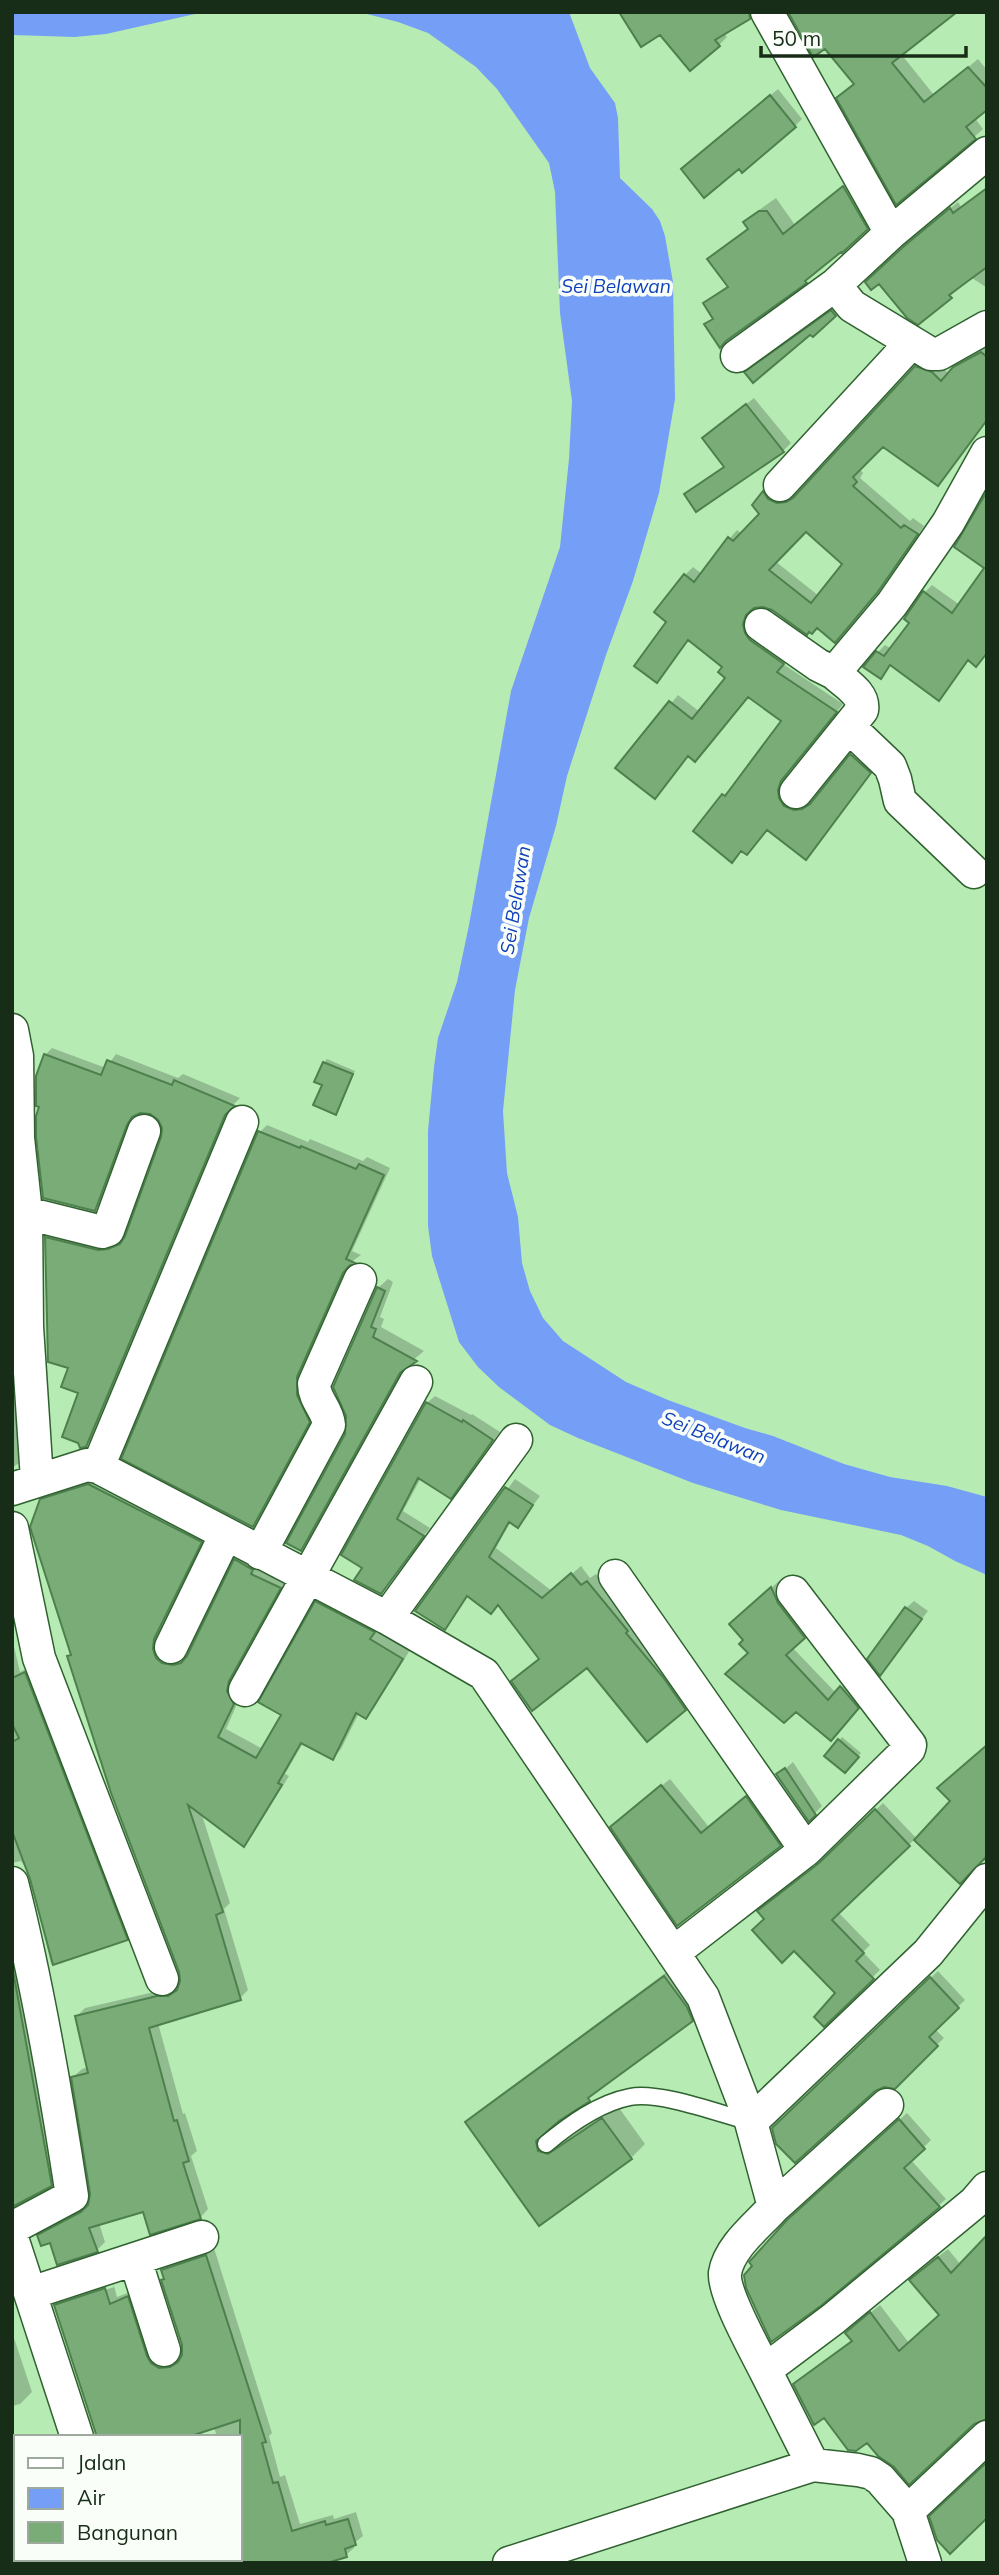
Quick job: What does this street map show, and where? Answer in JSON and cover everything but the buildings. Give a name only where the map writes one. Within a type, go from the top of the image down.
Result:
[{"type":"street","points":[[767,12],[891,233]]},
{"type":"street","points":[[737,356],[835,285],[891,233],[987,153]]},
{"type":"street","points":[[835,285],[852,306],[932,354],[939,354],[987,327]]},
{"type":"street","points":[[780,485],[911,343]]},
{"type":"street","points":[[835,673],[892,604],[948,523],[987,453]]},
{"type":"street","points":[[761,625],[810,660],[835,673],[863,703],[862,710],[796,792]]},
{"type":"street","points":[[849,727],[890,766],[900,801],[974,873]]},
{"type":"street","points":[[12,1030],[17,1056],[15,1138],[26,1213],[25,1485],[87,1465],[98,1467],[387,1618],[484,1674],[703,1997],[751,2122],[774,2207]]},
{"type":"street","points":[[98,1467],[242,1122]]},
{"type":"street","points":[[26,1213],[102,1232],[108,1230],[144,1131]]},
{"type":"street","points":[[260,1553],[329,1425],[328,1416],[314,1393],[314,1384],[359,1280]]},
{"type":"street","points":[[245,1690],[416,1381]]},
{"type":"street","points":[[387,1618],[516,1440]]},
{"type":"street","points":[[12,1528],[26,1663],[162,1979]]},
{"type":"street","points":[[171,1647],[226,1534]]},
{"type":"street","points":[[615,1576],[806,1850]]},
{"type":"street","points":[[673,1952],[806,1850],[909,1749],[910,1745],[793,1592]]},
{"type":"street","points":[[751,2122],[928,1953],[987,1880]]},
{"type":"street","points":[[12,1883],[20,1945],[60,2119],[72,2196],[12,2228]]},
{"type":"street","points":[[813,2465],[730,2296],[725,2274],[731,2258],[742,2242],[774,2207],[887,2105]]},
{"type":"street","points":[[765,2370],[834,2319],[975,2202],[987,2188]]},
{"type":"street","points":[[31,2293],[202,2237]]},
{"type":"street","points":[[12,2238],[76,2435]]},
{"type":"street","points":[[135,2259],[164,2350]]},
{"type":"street","points":[[908,2511],[987,2437]]},
{"type":"street","points":[[509,2563],[813,2465],[871,2473],[880,2479],[908,2511],[925,2563]]},
{"type":"lane","points":[[546,2144],[577,2118],[630,2097],[665,2099],[751,2122]]},
{"type":"water","points":[[12,12],[204,12],[106,34],[75,37],[12,35]]},
{"type":"water","name":"Sei Belawan","points":[[359,12],[569,12],[590,68],[615,103],[620,178],[652,209],[660,221],[673,282],[675,399],[659,493],[633,581],[567,776],[556,826],[529,918],[515,990],[503,1111],[507,1173],[518,1217],[522,1263],[530,1291],[543,1318],[563,1341],[626,1382],[844,1464],[890,1477],[947,1486],[987,1497],[987,1575],[901,1535],[781,1510],[693,1483],[578,1438],[550,1425],[499,1387],[478,1367],[459,1342],[432,1256],[428,1226],[428,1131],[434,1067],[438,1038],[457,982],[469,925],[511,691],[560,547],[572,401],[560,313],[555,192],[549,163],[497,89],[476,67],[428,33]]}]
